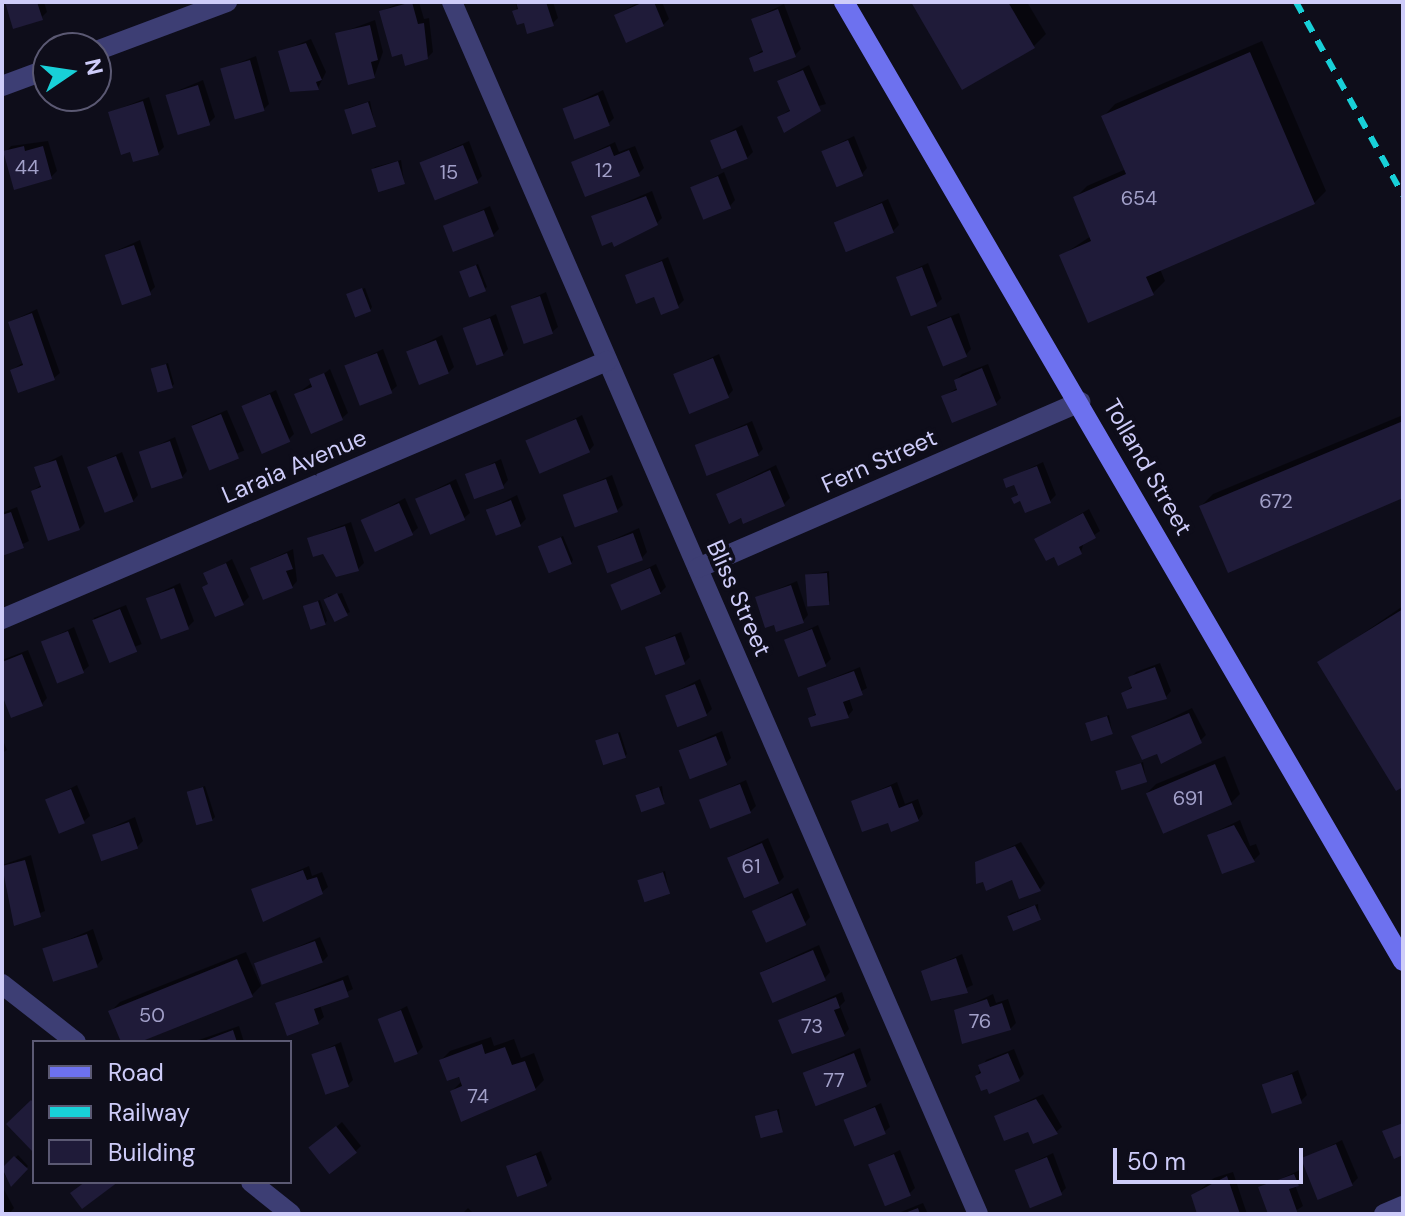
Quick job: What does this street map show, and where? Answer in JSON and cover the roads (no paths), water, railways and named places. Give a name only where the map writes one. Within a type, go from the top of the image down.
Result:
[{"type":"main road","name":"Tolland Street","points":[[844,2],[1080,402],[1403,961]]},
{"type":"street","points":[[112,45],[227,2]]},
{"type":"street","name":"Bliss Street","points":[[452,2],[978,1214]]},
{"type":"street","points":[[2,86],[32,75]]},
{"type":"street","name":"Laraia Avenue","points":[[2,619],[607,361]]},
{"type":"street","name":"Fern Street","points":[[698,568],[1080,402]]},
{"type":"street","points":[[2,984],[73,1040]]},
{"type":"street","points":[[254,1184],[291,1214]]},
{"type":"street","points":[[1384,1214],[1403,1206]]},
{"type":"railway","points":[[1296,2],[1403,195]]}]
